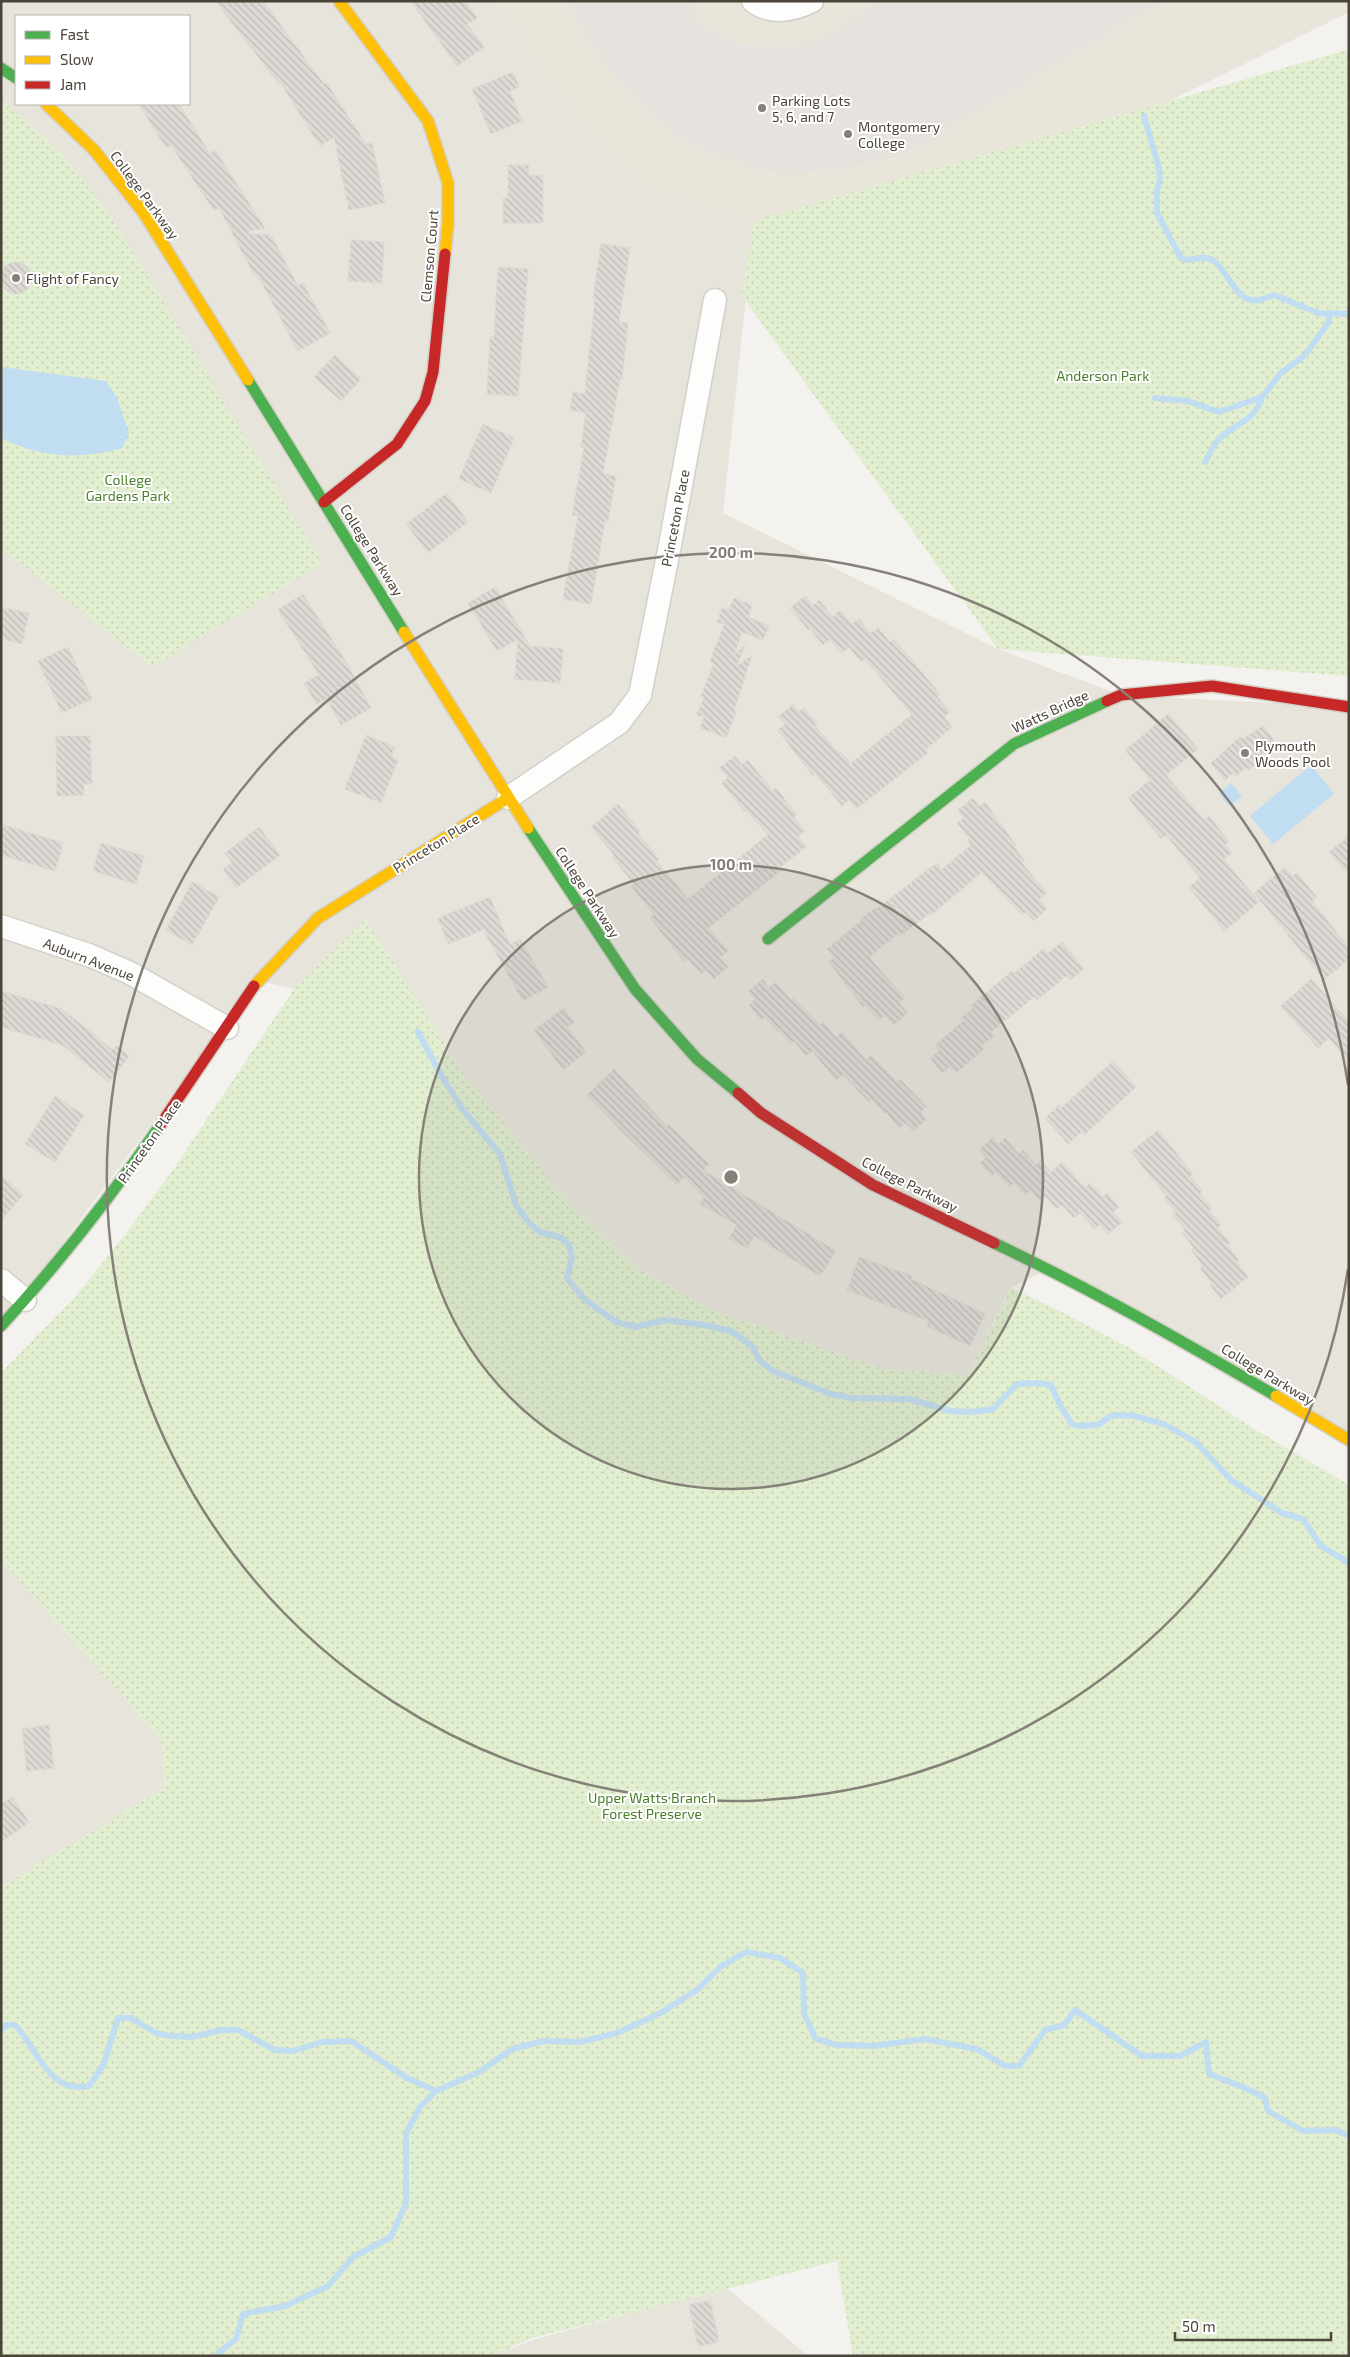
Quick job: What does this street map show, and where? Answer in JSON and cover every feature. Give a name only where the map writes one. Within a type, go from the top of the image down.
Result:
[{"type":"street","name":"Clemson Court","points":[[324,502],[397,444],[425,401],[432,372],[448,222],[448,183],[428,121],[339,1]]},
{"type":"street","points":[[753,1],[762,8],[782,11],[800,7],[812,1]]},
{"type":"street","points":[[1,68],[15,77]]},
{"type":"street","name":"College Parkway","points":[[47,105],[94,150],[143,212],[508,798],[634,990],[697,1059],[761,1113],[873,1185],[1049,1269],[1195,1348],[1349,1440]]},
{"type":"street","name":"Princeton Place","points":[[1,1326],[25,1300],[130,1170],[258,981],[318,918],[508,798],[619,723],[640,695],[715,300]]},
{"type":"street","name":"Watts Bridge","points":[[768,939],[1014,744],[1121,695],[1212,686],[1349,707]]},
{"type":"street","name":"Auburn Avenue","points":[[1,926],[89,955],[130,972],[227,1028]]},
{"type":"street","points":[[1,1280],[25,1300]]},
{"type":"shaded area","points":[[1,1],[498,1],[546,83],[809,237],[754,222],[723,513],[998,649],[1121,695],[1349,707],[1349,1440],[1049,1269],[1010,1288],[968,1375],[884,1369],[711,1310],[634,1266],[569,1204],[460,1069],[366,920],[294,989],[258,981],[1,1326]]},
{"type":"shaded area","name":"Montgomery College","points":[[498,1],[1349,1],[1349,12],[916,227],[809,237],[637,186],[546,83]]},
{"type":"shaded area","points":[[567,1],[694,1],[690,5],[699,23],[733,44],[784,48],[810,41],[830,32],[881,1],[1162,1],[905,153],[846,168],[789,175],[760,170],[715,154],[675,133],[620,83],[588,39]]},
{"type":"shaded area","points":[[1,1560],[162,1740],[165,1788],[1,1887]]},
{"type":"shaded area","points":[[726,2287],[808,2356],[490,2356],[536,2339]]},
{"type":"green space","name":"Anderson Park","points":[[1349,47],[1349,676],[998,649],[742,296],[754,221],[1346,50]]},
{"type":"green space","name":"College Gardens Park","points":[[1,99],[61,153],[109,213],[322,563],[152,667],[1,548]]},
{"type":"green space","name":"Upper Watts Branch Forest Preserve","points":[[366,919],[460,1069],[569,1204],[634,1266],[711,1310],[884,1369],[968,1375],[1011,1288],[1064,1313],[1128,1347],[1256,1430],[1349,1485],[1349,2356],[853,2356],[837,2261],[532,2338],[492,2356],[1,2356],[1,1887],[165,1787],[162,1740],[1,1560],[1,1373],[74,1298],[127,1232],[170,1174],[294,989]]},
{"type":"water","points":[[1,367],[106,381],[117,398],[129,433],[122,448],[90,454],[61,455],[31,450],[1,438]]},
{"type":"water","points":[[1311,765],[1334,794],[1273,844],[1250,816]]},
{"type":"water","points":[[1231,783],[1242,796],[1229,806],[1219,793]]},
{"type":"building","points":[[215,1],[263,1],[324,84],[326,82],[366,144],[372,143],[385,203],[349,210],[334,137],[320,146],[280,82],[279,84]]},
{"type":"building","points":[[411,1],[465,1],[477,18],[467,24],[484,47],[457,66]]},
{"type":"building","points":[[513,72],[519,87],[510,91],[522,121],[491,134],[472,89]]},
{"type":"building","points":[[140,105],[180,105],[210,154],[215,150],[265,228],[248,231],[249,234],[271,235],[298,286],[303,283],[330,333],[298,351],[257,274],[254,275],[219,208],[214,211],[171,145],[166,148]]},
{"type":"building","points":[[508,165],[529,165],[528,175],[543,175],[543,223],[503,223],[503,198],[508,198]]},
{"type":"building","points":[[351,240],[384,242],[382,283],[348,281]]},
{"type":"building","points":[[601,244],[630,248],[619,322],[628,323],[622,379],[620,379],[603,474],[616,476],[608,522],[605,521],[591,604],[563,599],[578,516],[572,515],[584,448],[581,447],[586,413],[570,410],[573,392],[585,394],[595,298],[593,297]]},
{"type":"building","points":[[16,262],[22,263],[27,267],[31,272],[31,284],[27,289],[22,293],[16,294],[10,293],[5,289],[1,284],[0,278],[1,272],[5,267],[10,263]]},
{"type":"building","points":[[498,267],[528,269],[518,396],[487,394],[490,337],[494,337]]},
{"type":"building","points":[[335,355],[361,379],[341,401],[314,377]]},
{"type":"building","points":[[483,424],[514,438],[491,493],[459,479]]},
{"type":"building","points":[[447,493],[468,522],[428,553],[406,524]]},
{"type":"building","points":[[495,587],[530,646],[563,649],[560,683],[515,679],[518,639],[497,651],[468,603]]},
{"type":"building","points":[[303,594],[345,660],[371,708],[341,725],[327,699],[316,704],[304,683],[319,675],[278,610]]},
{"type":"building","points":[[805,596],[813,606],[819,600],[833,617],[840,610],[852,624],[859,619],[871,633],[878,628],[890,642],[894,639],[940,694],[937,696],[950,712],[944,717],[952,727],[925,750],[928,753],[856,809],[849,800],[842,806],[815,773],[813,776],[778,730],[785,724],[778,717],[793,704],[799,712],[804,708],[817,723],[815,725],[839,754],[841,752],[851,763],[912,715],[865,659],[861,662],[849,647],[842,653],[830,639],[823,645],[810,629],[808,630],[790,608]]},
{"type":"building","points":[[734,598],[752,605],[748,617],[769,626],[763,640],[742,632],[734,655],[745,645],[737,666],[752,655],[734,711],[736,712],[726,738],[700,728],[704,717],[697,715],[704,697],[701,696],[714,663],[710,661],[724,625],[717,622],[722,607],[729,610]]},
{"type":"building","points":[[1,607],[29,613],[22,644],[1,639]]},
{"type":"building","points":[[68,647],[92,699],[62,713],[38,661]]},
{"type":"building","points":[[1168,714],[1198,749],[1166,775],[1204,820],[1209,816],[1229,841],[1225,844],[1232,853],[1224,859],[1259,902],[1224,931],[1189,887],[1200,878],[1166,835],[1161,839],[1128,798],[1150,780],[1125,750]]},
{"type":"building","name":"Plymouth Woods Pool","points":[[1263,726],[1274,740],[1267,746],[1269,748],[1258,757],[1260,760],[1248,770],[1246,767],[1236,776],[1233,773],[1225,780],[1211,763],[1240,737],[1242,739]]},
{"type":"building","points":[[366,735],[395,747],[391,757],[398,760],[381,803],[345,789]]},
{"type":"building","points":[[56,736],[90,736],[92,784],[84,784],[84,795],[57,796]]},
{"type":"building","points":[[735,756],[742,765],[748,760],[773,791],[776,788],[797,815],[794,817],[805,831],[798,837],[806,847],[779,868],[781,871],[708,928],[728,951],[720,958],[728,967],[714,979],[706,970],[701,974],[688,959],[685,962],[675,950],[650,918],[654,914],[631,886],[634,884],[591,827],[618,804],[640,831],[638,833],[659,859],[657,861],[688,899],[768,835],[746,810],[744,811],[722,783],[728,778],[719,768]]},
{"type":"building","points":[[973,798],[979,806],[985,802],[1016,845],[1014,847],[1025,861],[1022,863],[1047,893],[1039,899],[1047,909],[1033,921],[1026,912],[1022,915],[982,872],[931,915],[930,913],[900,936],[898,934],[869,957],[905,998],[899,1003],[908,1013],[893,1025],[885,1015],[878,1020],[865,1005],[863,1007],[829,962],[835,957],[827,949],[862,920],[861,918],[875,910],[937,863],[942,869],[971,845],[968,841],[970,840],[957,823],[964,818],[958,810]]},
{"type":"building","points":[[4,825],[63,843],[55,871],[1,855],[1,834]]},
{"type":"building","points":[[259,827],[280,855],[236,888],[223,869],[232,863],[225,853]]},
{"type":"building","points":[[1349,836],[1349,875],[1329,852]]},
{"type":"building","points":[[101,843],[144,856],[136,884],[93,871]]},
{"type":"building","points":[[1285,867],[1292,876],[1297,873],[1317,897],[1312,901],[1349,948],[1349,959],[1324,980],[1254,893]]},
{"type":"building","points":[[192,882],[219,897],[192,945],[166,930]]},
{"type":"building","points":[[490,897],[510,945],[520,939],[548,987],[523,1001],[483,930],[448,944],[438,918]]},
{"type":"building","points":[[1062,942],[1084,969],[1070,980],[1066,976],[1037,1000],[1034,997],[991,1032],[994,1036],[981,1046],[984,1049],[956,1073],[951,1066],[942,1073],[930,1058],[939,1051],[935,1045],[963,1021],[960,1018],[972,1009],[970,1006],[1012,971],[1014,974],[1043,949],[1047,954]]},
{"type":"building","points":[[763,979],[769,988],[776,982],[791,1000],[794,998],[820,1025],[823,1022],[836,1037],[842,1032],[866,1060],[871,1055],[897,1082],[900,1079],[927,1107],[920,1112],[926,1120],[913,1131],[906,1123],[899,1128],[886,1112],[884,1113],[872,1100],[869,1102],[843,1075],[836,1080],[812,1051],[806,1056],[794,1041],[791,1044],[765,1017],[761,1020],[749,1005],[755,999],[749,991]]},
{"type":"building","points":[[1311,979],[1349,1021],[1349,1062],[1329,1038],[1318,1048],[1281,1006]]},
{"type":"building","points":[[1,991],[62,1009],[113,1050],[117,1046],[129,1056],[109,1082],[62,1045],[1,1027]]},
{"type":"building","points":[[564,1008],[574,1022],[568,1027],[586,1052],[563,1070],[534,1030]]},
{"type":"building","points":[[1113,1061],[1136,1087],[1084,1135],[1081,1132],[1068,1144],[1045,1118],[1059,1105],[1061,1108]]},
{"type":"building","points":[[614,1069],[667,1126],[668,1124],[709,1164],[703,1170],[836,1251],[820,1276],[754,1236],[747,1248],[729,1238],[737,1225],[700,1204],[704,1197],[684,1177],[677,1185],[623,1133],[587,1095]]},
{"type":"building","points":[[55,1096],[84,1115],[55,1162],[25,1144]]},
{"type":"building","points":[[1158,1130],[1193,1174],[1190,1176],[1212,1208],[1209,1210],[1221,1225],[1218,1228],[1230,1243],[1227,1245],[1239,1260],[1236,1262],[1248,1277],[1221,1299],[1210,1285],[1212,1283],[1200,1268],[1203,1266],[1191,1250],[1194,1248],[1182,1233],[1185,1230],[1173,1215],[1176,1213],[1164,1198],[1166,1196],[1131,1152]]},
{"type":"building","points":[[993,1137],[999,1144],[1005,1138],[1019,1154],[1023,1150],[1036,1165],[1041,1160],[1051,1172],[1062,1162],[1085,1188],[1090,1183],[1103,1197],[1107,1193],[1119,1207],[1113,1212],[1122,1222],[1108,1234],[1100,1224],[1094,1229],[1080,1213],[1074,1218],[1062,1205],[1057,1209],[1046,1197],[1041,1202],[1031,1190],[1025,1195],[1014,1183],[1009,1187],[996,1172],[991,1176],[980,1163],[986,1158],[979,1150]]},
{"type":"building","points":[[1,1175],[23,1195],[1,1220]]},
{"type":"building","points":[[859,1257],[912,1276],[911,1279],[985,1314],[970,1346],[927,1326],[929,1321],[847,1290]]},
{"type":"building","points":[[49,1725],[54,1768],[27,1771],[22,1729]]},
{"type":"building","points":[[12,1797],[29,1822],[1,1842],[1,1804]]},
{"type":"building","points":[[710,2300],[719,2342],[698,2346],[689,2305]]},
{"type":"waterway","points":[[1144,116],[1158,164],[1160,179],[1157,191],[1157,213],[1181,258],[1187,260],[1207,258],[1214,261],[1237,290],[1250,300],[1259,300],[1274,295],[1318,313],[1349,314]]},
{"type":"waterway","points":[[1155,398],[1188,401],[1219,412],[1262,397],[1281,373],[1304,356],[1329,322],[1329,314]]},
{"type":"waterway","points":[[1205,462],[1218,440],[1250,417],[1255,412],[1262,397]]},
{"type":"waterway","points":[[418,1032],[441,1075],[463,1110],[500,1154],[516,1205],[529,1223],[540,1232],[562,1238],[569,1245],[572,1257],[567,1278],[583,1298],[616,1322],[636,1327],[665,1320],[705,1325],[731,1331],[752,1346],[760,1361],[773,1371],[831,1394],[852,1398],[909,1399],[950,1411],[973,1412],[993,1409],[1017,1384],[1038,1383],[1051,1385],[1061,1407],[1072,1424],[1078,1426],[1098,1425],[1109,1417],[1116,1415],[1134,1416],[1164,1424],[1197,1443],[1231,1480],[1282,1513],[1303,1519],[1321,1546],[1349,1563]]},
{"type":"waterway","points":[[217,2356],[218,2353],[236,2339],[243,2314],[285,2306],[328,2286],[353,2257],[391,2237],[406,2203],[406,2133],[420,2107],[436,2091],[479,2072],[512,2049],[544,2041],[580,2042],[617,2033],[659,2014],[697,1990],[720,1967],[746,1952],[780,1958],[803,1973],[804,2014],[816,2039],[837,2045],[873,2046],[924,2039],[977,2049],[1005,2066],[1019,2066],[1045,2030],[1064,2025],[1075,2010],[1142,2056],[1180,2056],[1206,2042],[1209,2074],[1265,2098],[1268,2111],[1303,2131],[1336,2130],[1349,2136]]},
{"type":"waterway","points":[[1,2030],[6,2025],[15,2025],[53,2076],[63,2083],[75,2087],[89,2086],[103,2066],[118,2018],[131,2018],[156,2033],[169,2036],[192,2037],[222,2030],[238,2030],[275,2050],[293,2051],[322,2042],[351,2041],[407,2078],[436,2091]]},
{"type":"traffic: fast","points":[[1,68],[15,77]]},
{"type":"traffic: fast","points":[[248,380],[404,632]]},
{"type":"traffic: fast","points":[[768,939],[1014,744],[1107,701]]},
{"type":"traffic: fast","points":[[528,828],[635,989],[697,1059],[738,1093]]},
{"type":"traffic: fast","points":[[1,1326],[85,1228],[161,1124]]},
{"type":"traffic: fast","points":[[994,1243],[1137,1316],[1276,1396]]},
{"type":"traffic: slow","points":[[339,1],[428,121],[448,183],[448,222],[445,254]]},
{"type":"traffic: slow","points":[[47,105],[94,150],[143,212],[248,380]]},
{"type":"traffic: slow","points":[[404,632],[528,828]]},
{"type":"traffic: slow","points":[[254,986],[318,918],[508,798]]},
{"type":"traffic: slow","points":[[1276,1396],[1349,1440]]},
{"type":"traffic: jam","points":[[324,502],[397,444],[425,401],[433,372],[445,254]]},
{"type":"traffic: jam","points":[[1107,701],[1121,695],[1212,686],[1349,707]]},
{"type":"traffic: jam","points":[[161,1124],[254,986]]},
{"type":"traffic: jam","points":[[738,1093],[761,1113],[873,1185],[994,1243]]},
{"type":"place","name":"Parking Lots 5, 6, and 7","points":[[762,108]]},
{"type":"place","name":"Montgomery College","points":[[848,134]]},
{"type":"place","name":"Flight of Fancy","points":[[16,278]]},
{"type":"place","name":"Plymouth Woods Pool","points":[[1245,753]]}]
